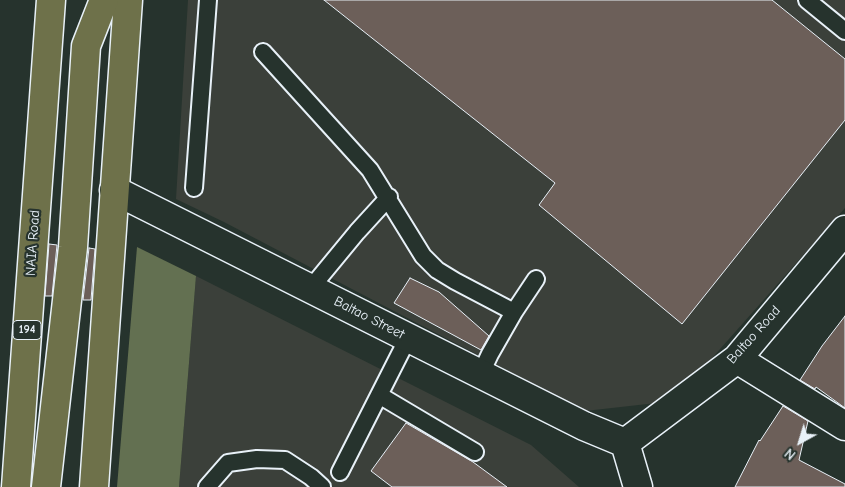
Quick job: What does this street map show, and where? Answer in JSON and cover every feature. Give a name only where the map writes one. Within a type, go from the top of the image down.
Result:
[{"type":"main road","name":"NAIA Road","points":[[16,487],[52,0]]},
{"type":"main road","points":[[46,487],[73,246],[86,46],[104,0]]},
{"type":"main road","points":[[94,487],[128,0]]},
{"type":"street","name":"Baltao Street","points":[[114,190],[480,375],[584,426],[625,443]]},
{"type":"street","name":"Baltao Road","points":[[625,443],[737,358],[845,230]]},
{"type":"street","points":[[737,358],[845,426]]},
{"type":"street","points":[[625,443],[638,487]]},
{"type":"lane","points":[[194,188],[208,0]]},
{"type":"lane","points":[[807,0],[845,31]]},
{"type":"lane","points":[[263,52],[370,170],[424,256],[437,270],[514,312]]},
{"type":"lane","points":[[310,289],[388,197]]},
{"type":"lane","points":[[480,375],[514,312],[536,279]]},
{"type":"lane","points":[[340,472],[408,338]]},
{"type":"lane","points":[[379,395],[475,452]]},
{"type":"lane","points":[[207,487],[228,463],[257,459],[285,460],[311,477],[322,487]]},
{"type":"shaded area","points":[[188,0],[845,0],[845,208],[674,401],[585,411],[224,222],[176,199]]},
{"type":"shaded area","points":[[196,276],[531,445],[579,487],[179,487]]},
{"type":"green space","points":[[137,247],[196,276],[179,487],[117,487]]},
{"type":"building","points":[[324,0],[772,0],[845,59],[845,120],[682,324],[539,205],[555,183]]},
{"type":"building","points":[[49,244],[57,245],[52,296],[45,296]]},
{"type":"building","points":[[89,248],[95,249],[91,300],[83,300]]},
{"type":"building","points":[[410,278],[439,292],[489,336],[481,350],[394,303]]},
{"type":"building","points":[[845,316],[845,408],[816,387],[815,389],[800,380],[822,346]]},
{"type":"building","points":[[783,406],[808,421],[799,460],[845,484],[845,487],[735,487],[759,440]]},
{"type":"building","points":[[406,423],[473,462],[507,487],[392,487],[371,471]]}]
